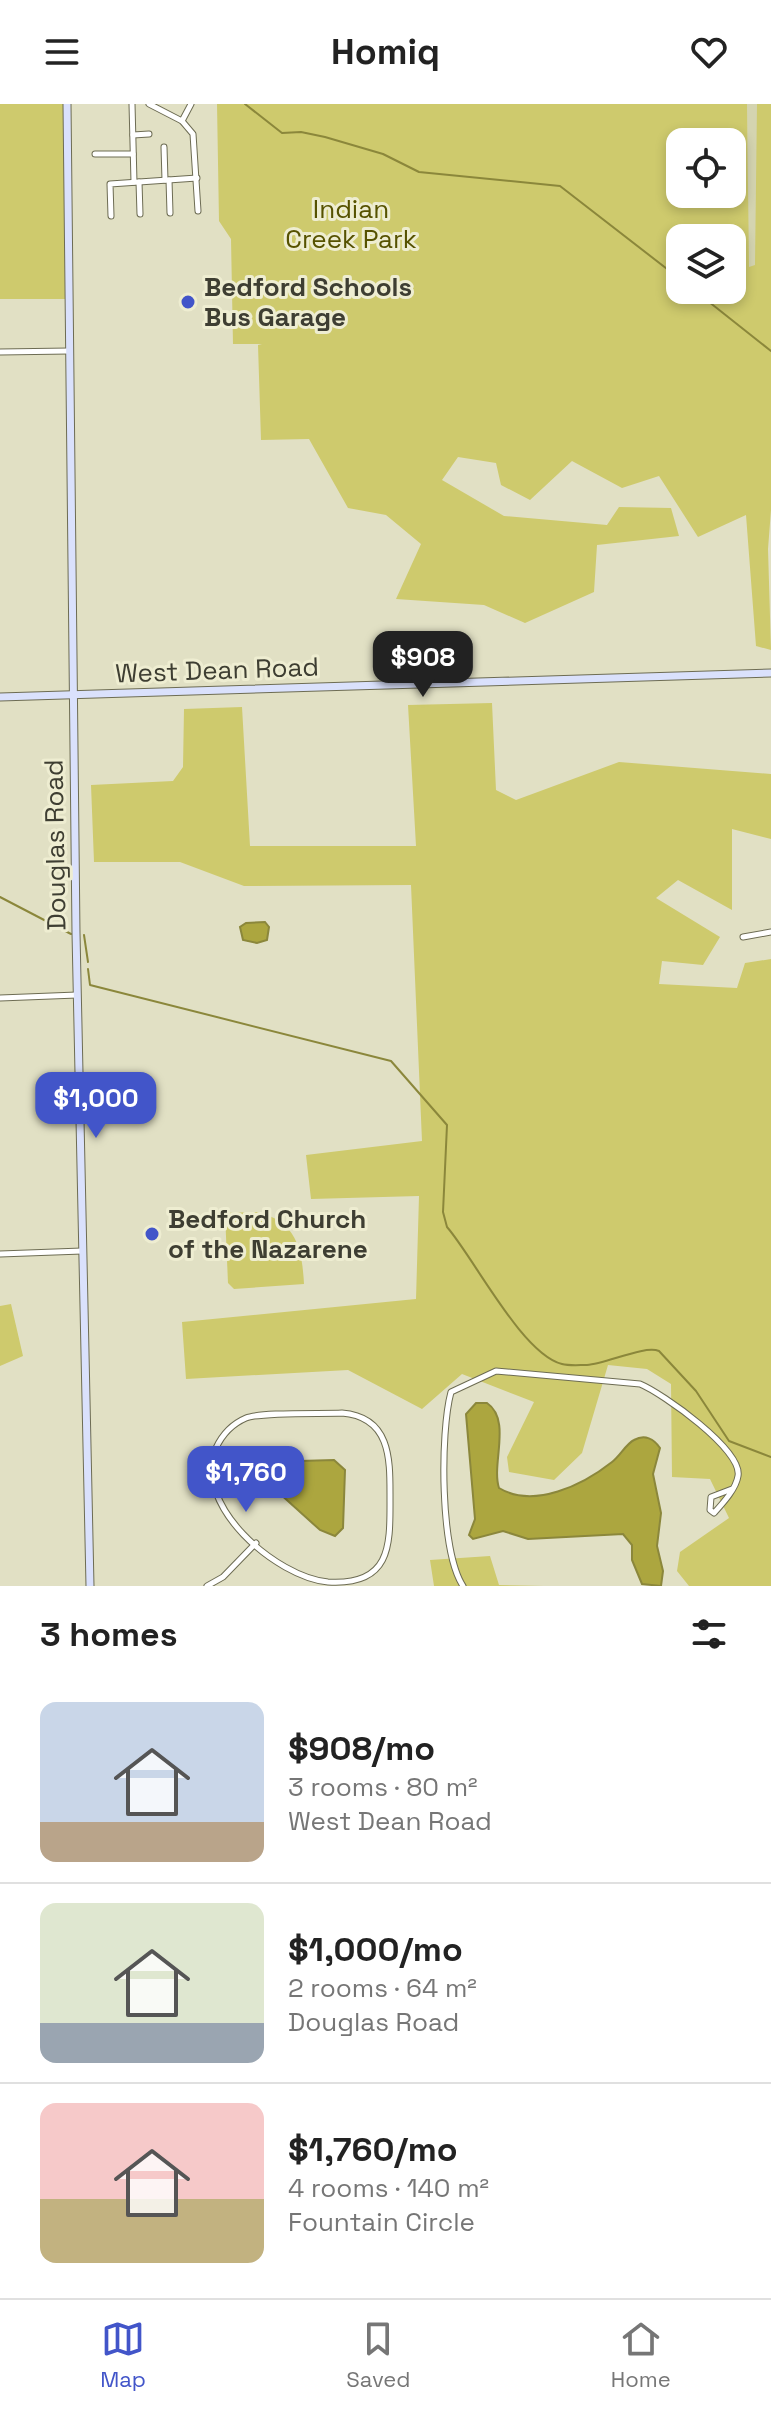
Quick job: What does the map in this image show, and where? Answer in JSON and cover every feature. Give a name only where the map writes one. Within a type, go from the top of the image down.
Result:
[{"type":"street","name":"Douglas Road","points":[[67,104],[78,995],[90,1586]]},
{"type":"street","points":[[132,104],[133,154],[140,214]]},
{"type":"street","points":[[182,121],[191,104]]},
{"type":"street","points":[[154,105],[182,121],[196,144],[198,211]]},
{"type":"street","points":[[133,135],[149,134]]},
{"type":"street","points":[[164,147],[170,213]]},
{"type":"street","points":[[95,154],[133,154]]},
{"type":"street","points":[[111,216],[110,184],[197,178]]},
{"type":"street","points":[[0,352],[69,351]]},
{"type":"street","name":"West Dean Road","points":[[0,697],[771,673]]},
{"type":"street","points":[[743,937],[771,932]]},
{"type":"street","points":[[0,998],[78,995]]},
{"type":"street","points":[[0,1254],[82,1251]]},
{"type":"street","points":[[463,1586],[452,1567],[447,1538],[445,1414],[451,1392],[489,1372],[640,1384],[662,1393],[735,1458],[738,1478],[732,1489],[714,1513],[710,1510],[711,1497],[732,1489]]},
{"type":"street","points":[[346,1414],[375,1427],[391,1456],[392,1534],[386,1554],[375,1570],[352,1581],[316,1580],[290,1570],[256,1543],[227,1515],[213,1489],[213,1458],[228,1431],[243,1419],[267,1415],[346,1414]]},
{"type":"street","points":[[207,1586],[223,1577],[256,1543]]},
{"type":"shaded area","points":[[747,104],[771,104],[749,405]]},
{"type":"shaded area","points":[[265,922],[269,927],[267,940],[257,943],[243,940],[240,927],[246,923]]},
{"type":"shaded area","points":[[476,1403],[487,1403],[498,1420],[499,1488],[513,1494],[527,1496],[558,1492],[600,1471],[634,1440],[649,1438],[655,1442],[660,1448],[653,1474],[661,1513],[657,1546],[663,1571],[661,1586],[642,1584],[632,1560],[632,1545],[623,1534],[528,1539],[503,1531],[473,1539],[469,1535],[475,1519],[466,1414]]},
{"type":"shaded area","points":[[334,1460],[345,1470],[343,1528],[335,1536],[320,1530],[257,1473],[265,1462]]},
{"type":"green space","points":[[0,104],[64,104],[65,299],[0,299]]},
{"type":"green space","name":"Indian Creek Park","points":[[217,104],[747,104],[749,267],[755,265],[757,104],[771,104],[771,510],[768,549],[771,650],[756,646],[746,515],[698,537],[659,476],[622,488],[572,461],[530,500],[501,485],[496,463],[458,457],[442,480],[504,516],[607,525],[619,507],[671,508],[679,536],[597,545],[594,592],[525,623],[484,605],[396,599],[421,544],[386,515],[348,508],[309,439],[261,440],[258,345],[262,344],[233,344],[231,239],[219,221]]},
{"type":"green space","points":[[492,703],[496,790],[516,800],[619,762],[771,774],[771,839],[732,829],[732,910],[678,880],[656,898],[720,937],[703,965],[662,961],[659,984],[737,988],[745,963],[771,959],[771,1586],[689,1586],[677,1571],[680,1552],[729,1518],[710,1479],[672,1477],[671,1384],[647,1369],[608,1365],[582,1453],[554,1480],[509,1472],[507,1457],[534,1402],[462,1374],[422,1409],[348,1370],[186,1379],[182,1322],[416,1299],[419,1196],[311,1199],[306,1155],[422,1141],[411,885],[244,886],[180,862],[94,862],[91,785],[173,781],[183,767],[184,709],[242,707],[250,846],[416,846],[408,705]]},
{"type":"green space","points":[[257,1212],[281,1222],[294,1238],[299,1248],[304,1284],[234,1289],[228,1283],[225,1213]]},
{"type":"green space","points":[[11,1304],[23,1356],[0,1366],[0,1306]]},
{"type":"green space","points":[[490,1556],[499,1585],[544,1586],[434,1586],[430,1560]]},
{"type":"waterway","points":[[245,104],[282,133],[301,132],[325,137],[383,154],[419,172],[560,186],[666,268]]},
{"type":"waterway","points":[[712,304],[771,351]]},
{"type":"waterway","points":[[0,897],[71,934]]},
{"type":"waterway","points":[[84,935],[88,962]]},
{"type":"waterway","points":[[88,969],[90,985],[391,1061],[447,1125],[443,1212],[447,1227],[531,1343],[547,1357],[568,1365],[595,1364],[644,1351],[659,1351],[696,1391],[729,1441],[771,1457]]},
{"type":"place","name":"Bedford Schools Bus Garage","points":[[188,302]]},
{"type":"place","name":"Bedford Church of the Nazarene","points":[[152,1234]]}]
